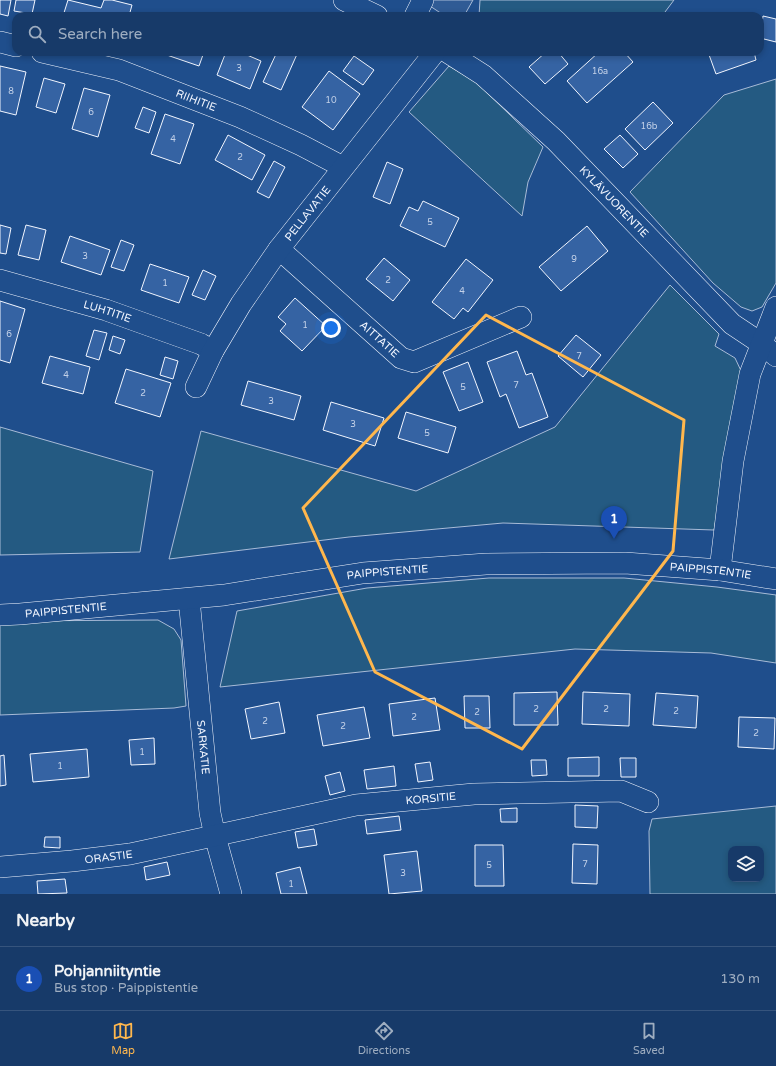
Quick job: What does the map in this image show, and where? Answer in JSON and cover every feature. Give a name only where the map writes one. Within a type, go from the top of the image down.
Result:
[{"type":"street","points":[[344,0],[369,12]]},
{"type":"street","points":[[417,12],[423,0]]},
{"type":"street","points":[[0,42],[12,45]]},
{"type":"street","name":"RIIHITIE","points":[[58,56],[126,73],[240,117],[307,148],[343,168]]},
{"type":"street","name":"PELLAVATIE","points":[[196,387],[213,351],[241,304],[279,248],[432,56]]},
{"type":"street","name":"KYLÄVUORENTIE","points":[[453,56],[483,75],[556,142],[732,324],[769,350]]},
{"type":"street","name":"AITTATIE","points":[[279,248],[401,358],[414,362],[522,317]]},
{"type":"street","name":"LUHTITIE","points":[[0,280],[106,310],[201,344],[213,351]]},
{"type":"street","points":[[720,570],[733,461],[750,374],[769,350],[776,307]]},
{"type":"street","name":"PAIPPISTENTIE","points":[[0,615],[224,595],[363,573],[486,564],[625,564],[720,570],[776,579]]},
{"type":"street","name":"SARKATIE","points":[[189,599],[210,813],[231,894]]},
{"type":"street","name":"KORSITIE","points":[[215,836],[356,805],[474,794],[621,791],[648,802]]},
{"type":"street","name":"ORASTIE","points":[[0,867],[72,862],[130,854],[215,836]]},
{"type":"highlighted area","points":[[486,315],[684,420],[673,551],[522,749],[375,672],[303,508]]},
{"type":"shaded area","points":[[421,0],[473,0],[466,12],[439,12]]},
{"type":"shaded area","points":[[480,0],[674,0],[665,12],[479,12]]},
{"type":"shaded area","points":[[449,66],[476,82],[543,147],[528,182],[522,216],[409,112]]},
{"type":"shaded area","points":[[776,79],[776,283],[762,307],[752,311],[741,307],[713,283],[630,192],[724,95]]},
{"type":"shaded area","points":[[670,285],[719,334],[715,346],[735,358],[743,375],[714,530],[503,523],[349,537],[169,559],[201,431],[416,491],[555,427]]},
{"type":"shaded area","points":[[0,427],[153,471],[140,552],[0,555]]},
{"type":"shaded area","points":[[489,578],[624,578],[717,587],[776,595],[776,663],[711,653],[575,649],[220,687],[237,611],[367,588]]},
{"type":"shaded area","points":[[158,620],[174,629],[181,640],[186,706],[174,708],[0,715],[0,621]]},
{"type":"shaded area","points":[[776,806],[776,894],[650,894],[649,831],[652,819]]},
{"type":"building","points":[[0,0],[11,0],[8,16],[0,14]]},
{"type":"building","points":[[16,0],[35,0],[32,12],[14,11]]},
{"type":"building","points":[[68,0],[101,8],[104,0],[112,0],[132,5],[130,12],[64,12]]},
{"type":"building","points":[[764,16],[776,19],[776,42],[764,39]]},
{"type":"building","points":[[170,56],[203,56],[199,66]]},
{"type":"building","points":[[224,56],[249,56],[261,61],[250,89],[217,75]]},
{"type":"building","points":[[275,56],[296,56],[281,90],[263,82]]},
{"type":"building","points":[[354,56],[374,70],[363,85],[343,71]]},
{"type":"building","points":[[541,56],[561,56],[568,64],[545,84],[529,67]]},
{"type":"building","points":[[595,56],[628,56],[633,62],[587,103],[567,81]]},
{"type":"building","points":[[709,56],[755,56],[756,60],[716,74]]},
{"type":"building","points":[[0,66],[26,72],[16,115],[0,111]]},
{"type":"building","points":[[329,71],[360,94],[333,130],[302,107]]},
{"type":"building","points":[[44,78],[65,84],[56,113],[36,107]]},
{"type":"building","points":[[84,88],[110,95],[98,137],[72,129]]},
{"type":"building","points":[[653,102],[673,123],[645,150],[625,129]]},
{"type":"building","points":[[143,107],[156,112],[149,133],[135,128]]},
{"type":"building","points":[[165,114],[194,124],[180,164],[151,154]]},
{"type":"building","points":[[228,135],[265,155],[252,180],[215,160]]},
{"type":"building","points":[[620,135],[638,154],[623,168],[604,149]]},
{"type":"building","points":[[274,161],[285,167],[269,198],[257,192]]},
{"type":"building","points":[[387,162],[403,169],[390,204],[373,197]]},
{"type":"building","points":[[423,201],[459,218],[445,247],[400,226],[409,207],[418,211]]},
{"type":"building","points":[[0,225],[11,228],[6,254],[0,253]]},
{"type":"building","points":[[26,225],[46,230],[39,260],[18,255]]},
{"type":"building","points":[[587,226],[608,251],[561,291],[539,267]]},
{"type":"building","points":[[70,236],[110,250],[101,275],[61,262]]},
{"type":"building","points":[[121,240],[134,245],[124,271],[111,267]]},
{"type":"building","points":[[384,258],[410,280],[393,301],[366,279]]},
{"type":"building","points":[[466,259],[493,280],[468,312],[463,308],[454,319],[432,302]]},
{"type":"building","points":[[150,264],[189,277],[179,303],[141,290]]},
{"type":"building","points":[[203,270],[216,276],[205,300],[192,295]]},
{"type":"building","points":[[295,298],[326,326],[302,351],[280,331],[286,324],[278,317]]},
{"type":"building","points":[[0,301],[25,309],[10,363],[0,360]]},
{"type":"building","points":[[94,330],[107,333],[99,360],[86,356]]},
{"type":"building","points":[[576,335],[601,355],[583,377],[558,356]]},
{"type":"building","points":[[113,336],[125,340],[120,354],[109,350]]},
{"type":"building","points":[[517,351],[526,375],[532,373],[548,417],[519,428],[506,394],[500,397],[487,362]]},
{"type":"building","points":[[50,356],[90,367],[83,394],[42,383]]},
{"type":"building","points":[[165,357],[178,361],[173,379],[160,375]]},
{"type":"building","points":[[468,362],[483,402],[459,411],[443,372]]},
{"type":"building","points":[[126,369],[171,383],[160,417],[115,403]]},
{"type":"building","points":[[248,381],[301,396],[294,420],[241,405]]},
{"type":"building","points":[[331,402],[384,418],[375,446],[323,430]]},
{"type":"building","points":[[406,412],[456,427],[448,453],[398,438]]},
{"type":"building","points":[[557,692],[558,725],[514,725],[514,693]]},
{"type":"building","points":[[583,692],[630,694],[629,726],[582,724]]},
{"type":"building","points":[[656,693],[698,696],[696,728],[653,725]]},
{"type":"building","points":[[464,696],[489,696],[490,728],[465,728]]},
{"type":"building","points":[[435,698],[440,730],[393,736],[389,704]]},
{"type":"building","points":[[279,702],[285,733],[251,739],[245,709]]},
{"type":"building","points":[[364,707],[370,738],[323,746],[317,715]]},
{"type":"building","points":[[739,717],[775,718],[774,749],[738,747]]},
{"type":"building","points":[[154,738],[155,764],[131,765],[129,740]]},
{"type":"building","points":[[87,749],[89,777],[33,782],[30,754]]},
{"type":"building","points":[[4,755],[6,785],[0,786],[0,756]]},
{"type":"building","points":[[599,757],[599,776],[568,776],[568,758]]},
{"type":"building","points":[[620,758],[636,758],[636,777],[621,777]]},
{"type":"building","points":[[531,760],[546,760],[547,775],[532,776]]},
{"type":"building","points":[[430,762],[433,780],[418,782],[415,764]]},
{"type":"building","points":[[394,766],[396,786],[367,789],[364,770]]},
{"type":"building","points":[[340,772],[345,791],[330,795],[325,776]]},
{"type":"building","points":[[575,805],[598,806],[597,828],[575,827]]},
{"type":"building","points":[[517,808],[517,822],[501,822],[500,809]]},
{"type":"building","points":[[399,816],[401,830],[367,834],[365,820]]},
{"type":"building","points":[[314,829],[317,845],[298,848],[295,832]]},
{"type":"building","points":[[45,837],[60,837],[60,848],[44,847]]},
{"type":"building","points":[[573,844],[598,845],[597,884],[572,883]]},
{"type":"building","points":[[475,845],[503,845],[504,886],[475,886]]},
{"type":"building","points":[[417,851],[422,891],[389,894],[384,855]]},
{"type":"building","points":[[167,862],[170,875],[146,880],[144,867]]},
{"type":"building","points":[[300,867],[307,894],[281,894],[276,873]]},
{"type":"building","points":[[65,879],[67,893],[38,894],[37,881]]},
{"type":"place","name":"Pohjanniityntie","points":[[614,539]]}]
